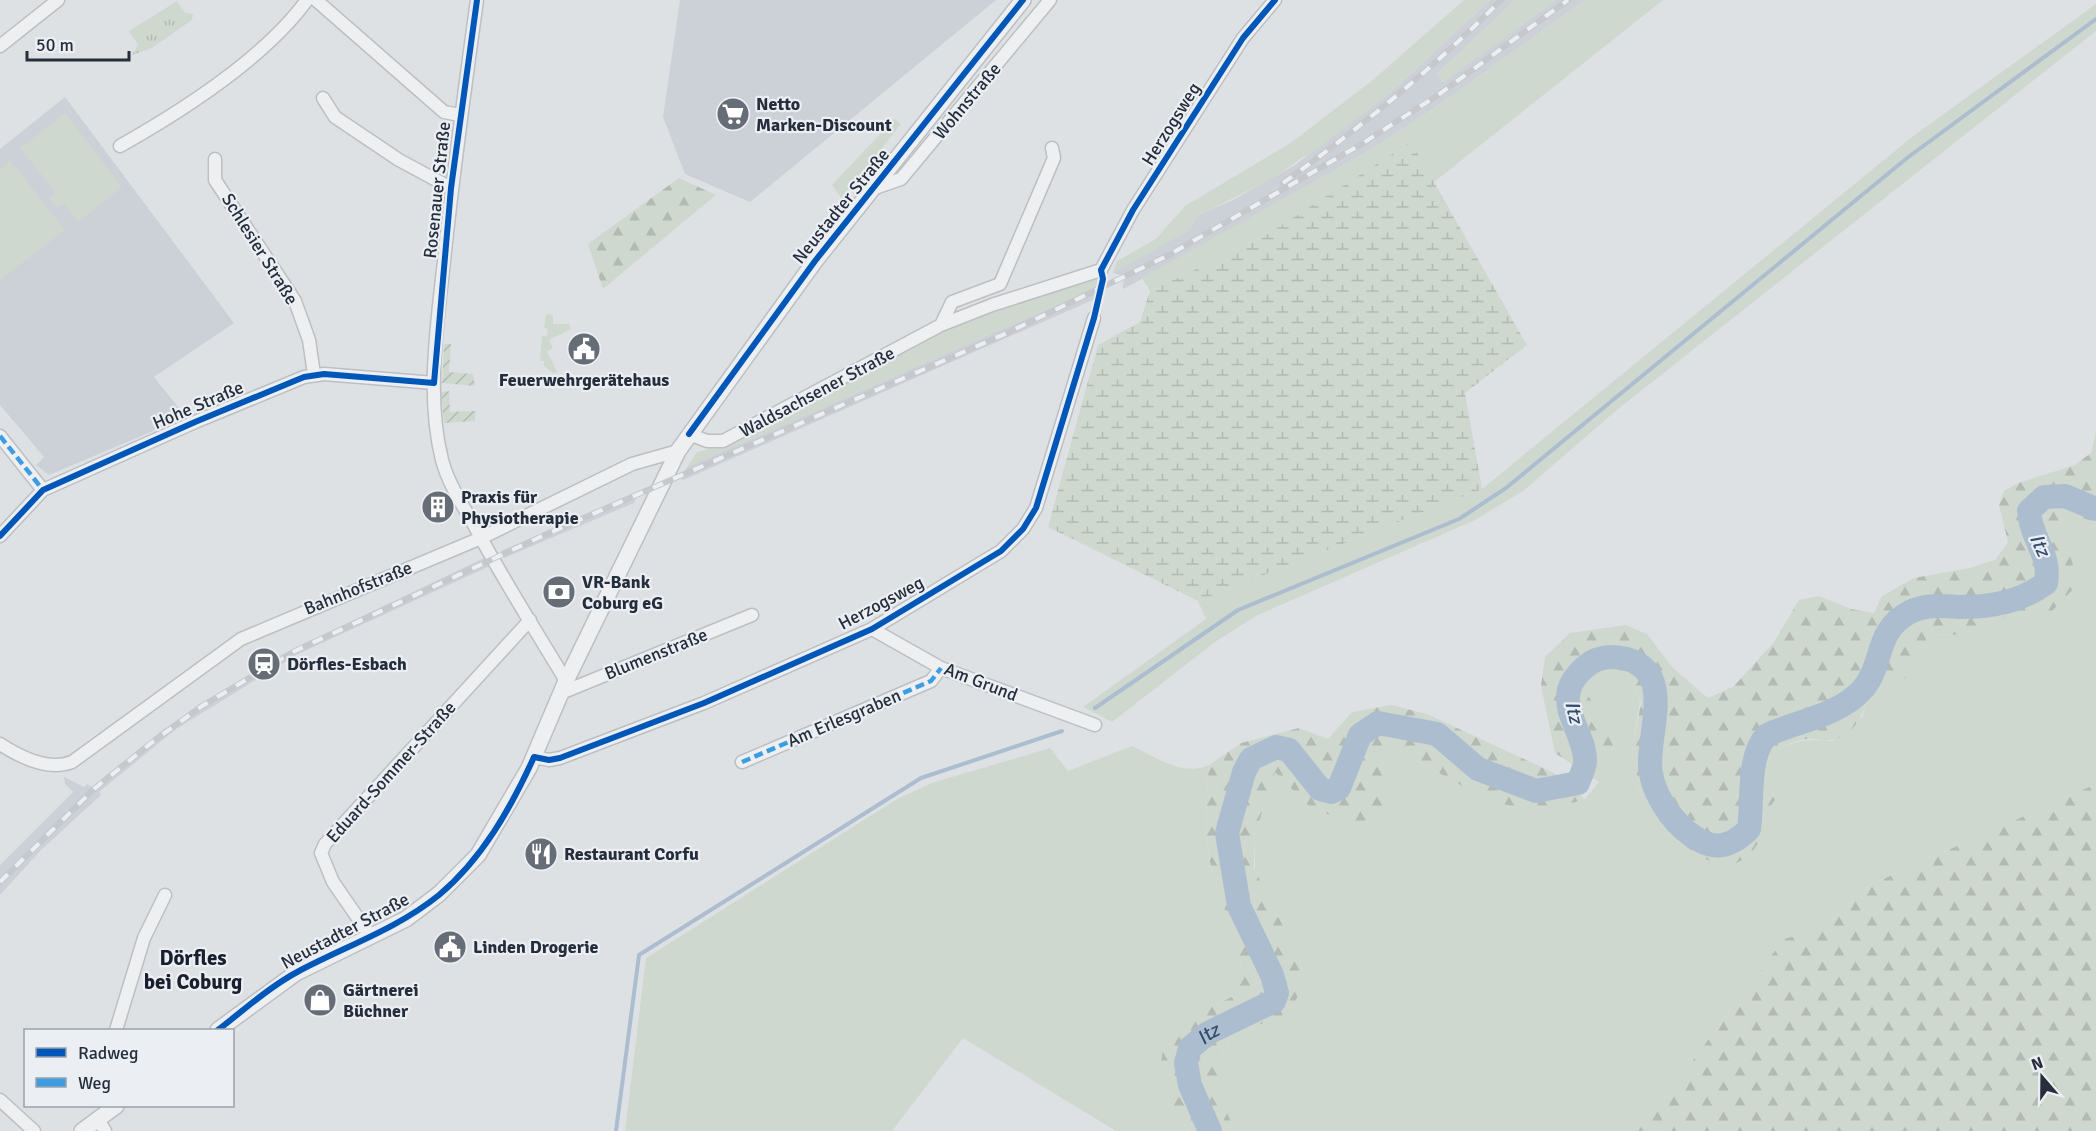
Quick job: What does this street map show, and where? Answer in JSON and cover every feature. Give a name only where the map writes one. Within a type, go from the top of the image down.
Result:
[{"type":"street","points":[[0,46],[58,0]]},
{"type":"street","points":[[120,146],[216,85],[268,41],[307,0]]},
{"type":"street","points":[[316,0],[444,112],[460,115]]},
{"type":"street","name":"Rosenauer Straße","points":[[477,0],[460,115],[438,307],[434,383],[442,460],[450,481],[530,620],[563,687]]},
{"type":"street","name":"Neustadter Straße","points":[[219,1029],[296,973],[406,919],[440,894],[478,855],[495,830],[534,757],[563,687],[678,451],[787,299],[1023,0]]},
{"type":"street","name":"Wohnstraße","points":[[875,188],[901,179],[1050,0]]},
{"type":"street","name":"Herzogsweg","points":[[1101,270],[1133,210],[1243,38],[1275,0]]},
{"type":"street","points":[[323,98],[335,117],[399,159],[451,188]]},
{"type":"street","points":[[941,325],[952,302],[1000,284],[1054,158],[1052,148]]},
{"type":"street","name":"Schlesier Straße","points":[[215,159],[215,180],[295,301],[309,340],[314,374]]},
{"type":"street","name":"Waldsachsener Straße","points":[[689,434],[707,441],[729,438],[941,325],[992,305],[1101,270]]},
{"type":"street","name":"Herzogsweg","points":[[534,757],[549,760],[571,754],[704,703],[872,629],[1001,551],[1023,529],[1036,508],[1094,318]]},
{"type":"street","name":"Hohe Straße","points":[[0,536],[43,490],[210,415],[314,374],[434,383]]},
{"type":"street","points":[[0,436],[43,490]]},
{"type":"street","name":"Bahnhofstraße","points":[[0,744],[20,755],[62,766],[72,762],[241,639],[481,538],[632,464],[678,451]]},
{"type":"street","name":"Blumenstraße","points":[[563,687],[752,615]]},
{"type":"street","name":"Eduard-Sommer-Straße","points":[[370,937],[333,882],[321,853],[325,844],[530,620]]},
{"type":"street","name":"Am Grund","points":[[872,629],[941,668],[1095,725]]},
{"type":"street","name":"Am Erlesgraben","points":[[742,762],[931,681],[941,668]]},
{"type":"street","points":[[116,1029],[144,938],[165,896]]},
{"type":"street","points":[[0,1100],[34,1131]]},
{"type":"street","points":[[82,1131],[101,1125],[112,1107]]},
{"type":"shaded area","points":[[680,0],[996,0],[750,202],[685,174],[663,117]]},
{"type":"shaded area","points":[[1490,0],[1515,0],[1437,74],[1443,82],[1556,0],[1585,0],[1433,109],[1375,147],[1195,251],[1123,289],[1124,276],[1113,273],[1196,216],[1235,199],[1295,165],[1391,92]]},
{"type":"shaded area","points":[[65,97],[234,323],[154,377],[186,417],[49,475],[36,465],[44,457],[0,405],[0,149]]},
{"type":"shaded area","points":[[1098,287],[1095,299],[681,481],[687,467]]},
{"type":"shaded area","points":[[639,491],[634,503],[504,558],[501,551]]},
{"type":"shaded area","points":[[484,558],[490,566],[298,654],[176,729],[99,792],[101,795],[41,850],[0,895],[0,865],[73,792],[65,784],[64,777],[84,787],[87,784],[92,787],[164,729],[279,656]]},
{"type":"green space","points":[[1464,0],[1490,0],[1391,92],[1308,156],[1303,157],[1274,178],[1197,216],[1190,230],[1113,273],[1117,261],[1156,239],[1185,206],[1292,142],[1374,79]]},
{"type":"green space","points":[[1515,0],[1556,0],[1444,82],[1437,74]]},
{"type":"green space","points":[[1585,0],[1663,0],[1434,182],[1411,143],[1260,239],[1150,291],[1142,278],[1375,147],[1433,109]]},
{"type":"green space","points":[[177,1],[185,13],[193,14],[192,20],[152,48],[132,55],[138,45],[129,31]]},
{"type":"green space","points":[[2096,4],[2096,31],[1618,409],[1523,491],[1475,520],[1256,616],[1215,642],[1112,722],[1083,707],[1206,619],[1198,601],[1482,489],[1912,137]]},
{"type":"green space","points":[[65,113],[122,187],[78,222],[64,203],[57,208],[49,198],[56,193],[20,148]]},
{"type":"green space","points":[[894,119],[901,124],[842,199],[832,185]]},
{"type":"green space","points":[[1411,142],[1527,345],[1465,393],[1482,489],[1198,601],[1048,527],[1098,345],[1140,322],[1150,291],[1260,239]]},
{"type":"green space","points":[[10,160],[65,230],[0,280],[0,169]]},
{"type":"green space","points":[[679,178],[716,195],[603,289],[588,244]]},
{"type":"green space","points":[[1097,275],[1098,287],[687,467],[697,452],[730,443],[941,330]]},
{"type":"green space","points":[[546,314],[553,315],[553,324],[569,324],[571,329],[549,340],[553,348],[547,351],[557,372],[553,373],[544,366],[544,361],[540,361],[542,336],[547,336],[548,329],[544,328]]},
{"type":"green space","points":[[444,344],[451,344],[449,372],[473,374],[475,386],[442,383]]},
{"type":"green space","points":[[449,391],[450,412],[476,411],[475,421],[444,423],[441,392]]},
{"type":"green space","points":[[2096,432],[2096,523],[2065,511],[2058,529],[2071,558],[2078,584],[2050,613],[1986,620],[1963,635],[1928,634],[1922,659],[1905,678],[1866,702],[1862,715],[1849,732],[1837,739],[1797,741],[1769,755],[1766,772],[1776,799],[1764,814],[1757,845],[1749,856],[1724,870],[1680,843],[1640,794],[1632,751],[1641,703],[1630,675],[1602,674],[1585,691],[1603,718],[1615,744],[1599,782],[1555,753],[1541,686],[1545,657],[1570,633],[1625,625],[1647,634],[1673,668],[1708,698],[1734,686],[1774,642],[1799,600],[1819,596],[1851,609],[1874,613],[1882,596],[1914,578],[1969,568],[1995,560],[2008,542],[1999,505],[2004,491],[2018,483],[2075,465],[2091,453]]},
{"type":"green space","points":[[2065,511],[2096,523],[2096,784],[1872,884],[1823,928],[1784,939],[1660,1104],[1633,1131],[1235,1131],[1219,1091],[1218,1071],[1226,1047],[1234,1031],[1273,1021],[1305,979],[1298,956],[1255,870],[1255,834],[1275,772],[1314,811],[1392,806],[1383,778],[1381,752],[1397,749],[1483,798],[1538,814],[1585,799],[1599,782],[1615,744],[1603,718],[1585,691],[1602,674],[1630,674],[1640,702],[1632,751],[1640,794],[1680,843],[1749,856],[1757,845],[1764,814],[1776,799],[1766,772],[1769,755],[1784,746],[1799,742],[1832,741],[1863,716],[1866,702],[1905,678],[1928,634],[1963,635],[1986,620],[2050,612],[2071,558],[2058,529]]},
{"type":"green space","points":[[1391,705],[1427,714],[1554,773],[1585,799],[1538,814],[1483,798],[1397,749],[1381,752],[1383,778],[1392,806],[1378,826],[1314,811],[1275,772],[1255,834],[1254,868],[1298,956],[1305,979],[1292,1009],[1273,1021],[1234,1031],[1226,1047],[1218,1071],[1218,1081],[1223,1103],[1235,1131],[1188,1131],[1178,1115],[1160,1071],[1164,1041],[1199,1002],[1217,1004],[1234,996],[1239,980],[1240,964],[1234,934],[1209,859],[1206,819],[1209,765],[1241,743],[1299,728],[1328,739],[1352,712]]},
{"type":"green space","points":[[1132,746],[1180,767],[1189,769],[1209,765],[1206,818],[1209,859],[1239,948],[1240,979],[1235,996],[1216,1004],[1178,1115],[1188,1131],[1116,1131],[963,1038],[892,1131],[625,1131],[646,958],[897,799],[932,783],[1050,748],[1068,771]]},
{"type":"green space","points":[[2096,784],[2096,1131],[1633,1131],[1660,1104],[1784,939],[1823,928],[1872,884]]},
{"type":"waterway","points":[[1095,708],[1238,610],[1459,519],[1506,488],[1907,158],[2096,19]]},
{"type":"waterway","name":"Itz","points":[[1210,1131],[1190,1085],[1186,1063],[1190,1048],[1208,1033],[1274,1001],[1277,993],[1272,975],[1239,906],[1227,833],[1244,772],[1251,759],[1276,747],[1289,750],[1320,789],[1331,792],[1339,788],[1360,735],[1378,723],[1437,734],[1478,769],[1536,791],[1578,783],[1585,764],[1584,752],[1569,708],[1569,690],[1580,672],[1596,660],[1607,657],[1623,658],[1642,667],[1651,678],[1656,709],[1650,760],[1651,774],[1663,803],[1676,821],[1692,836],[1708,844],[1727,844],[1749,829],[1756,754],[1767,735],[1829,712],[1861,691],[1874,671],[1890,629],[1910,612],[1929,607],[1972,607],[2005,602],[2026,595],[2046,583],[2046,563],[2033,530],[2029,511],[2044,497],[2065,496],[2096,509]]},
{"type":"waterway","points":[[616,1131],[639,955],[921,778],[1062,731]]},
{"type":"railway","points":[[1283,183],[1396,96],[1450,50],[1501,0]]},
{"type":"railway","points":[[0,882],[94,789],[155,740],[202,706],[295,651],[538,538],[1007,333],[1169,255],[1360,145],[1438,95],[1568,0]]},
{"type":"marked path","points":[[0,436],[43,490]]},
{"type":"marked path","points":[[742,762],[931,681],[941,668]]},
{"type":"cycle path","points":[[0,536],[43,490],[195,422],[304,377],[324,374],[434,383],[451,188],[477,0]]},
{"type":"cycle path","points":[[689,434],[815,261],[1023,0]]},
{"type":"cycle path","points":[[219,1029],[288,977],[406,918],[439,895],[469,865],[494,832],[516,795],[534,757],[549,760],[560,758],[704,703],[872,629],[1001,551],[1023,529],[1036,508],[1094,318],[1103,279],[1101,270],[1133,210],[1243,38],[1275,0]]},
{"type":"place","name":"Netto Marken-Discount","points":[[733,114]]},
{"type":"place","name":"Feuerwehrgerätehaus","points":[[584,349]]},
{"type":"place","name":"Praxis für Physiotherapie","points":[[438,507]]},
{"type":"place","name":"VR-Bank Coburg eG","points":[[559,592]]},
{"type":"place","name":"Dörfles-Esbach","points":[[264,664]]},
{"type":"place","name":"Restaurant Corfu","points":[[541,854]]},
{"type":"place","name":"Linden Drogerie","points":[[450,947]]},
{"type":"place","name":"Gärtnerei Büchner","points":[[320,1000]]},
{"type":"district","name":"Dörfles bei Coburg","points":[[193,970]]}]
